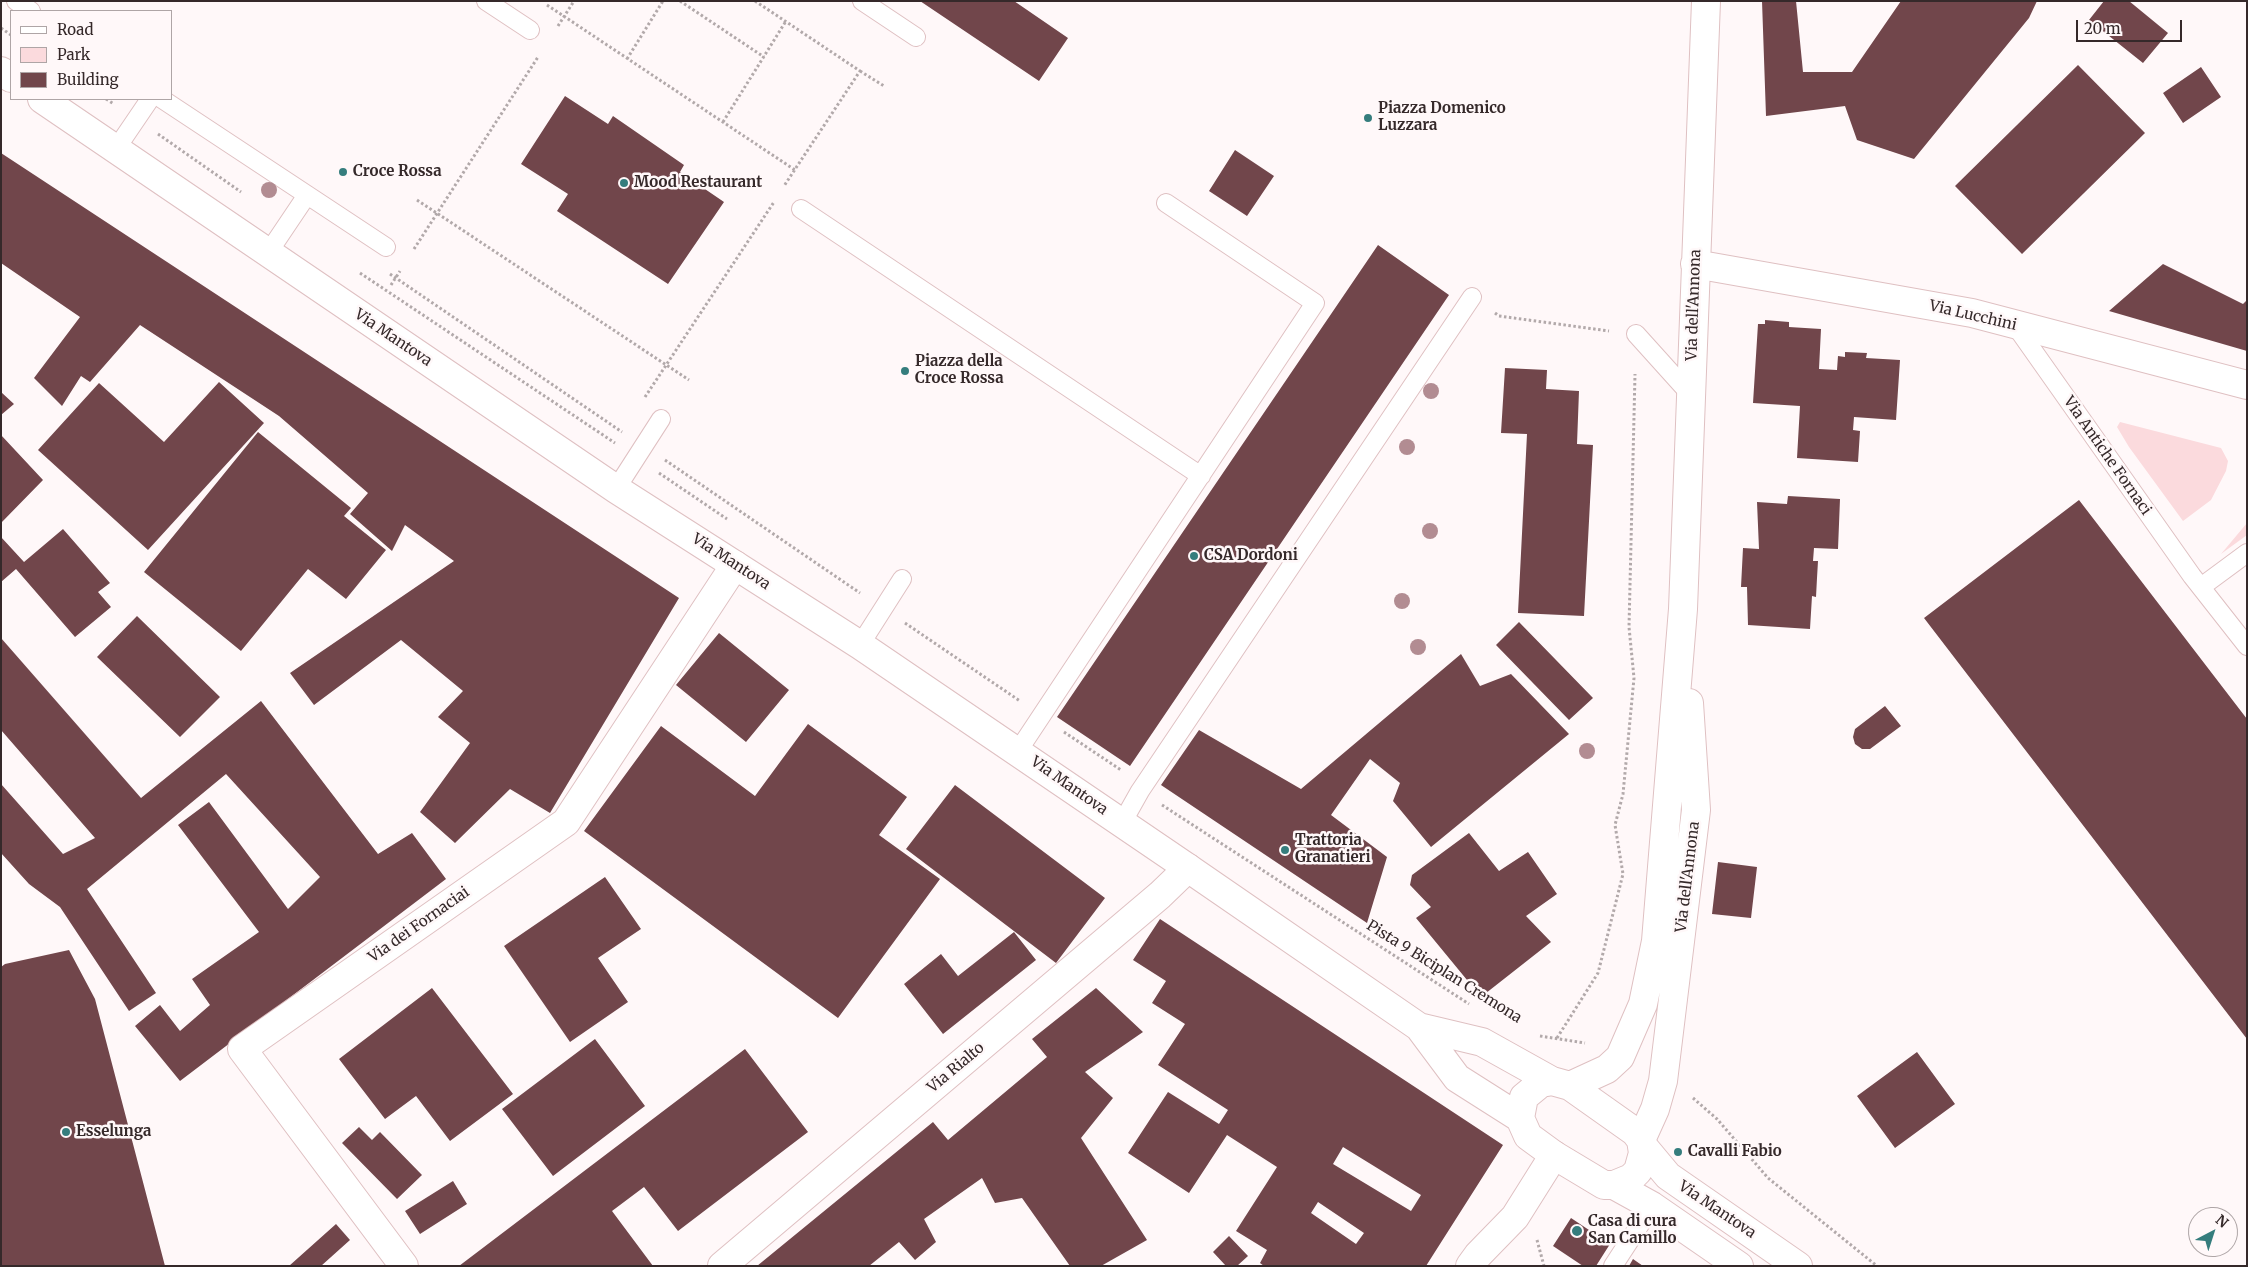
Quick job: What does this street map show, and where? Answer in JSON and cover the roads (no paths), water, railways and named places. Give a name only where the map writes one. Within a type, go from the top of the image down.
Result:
[{"type":"street","name":"Via dell'Annona","points":[[1520,1118],[1524,1097],[1541,1083],[1561,1084],[1607,1069],[1620,1057],[1668,941],[1696,810],[1683,609],[1706,1]]},
{"type":"street","name":"Via Mantova","points":[[43,100],[268,254],[616,488],[860,645],[1018,751],[1419,1027],[1457,1078],[1520,1118]]},
{"type":"street","name":"Via Lucchini","points":[[1695,264],[1972,312],[2014,325],[2247,385]]},
{"type":"street","name":"Via dei Fornaciai","points":[[404,1266],[242,1049],[566,822],[735,565]]},
{"type":"street","name":"Via Rialto","points":[[722,1266],[1160,895],[1188,868]]},
{"type":"street","name":"Via dell'Annona","points":[[1614,1185],[1623,1183],[1638,1171],[1642,1162],[1642,1143],[1664,1081],[1668,941]]},
{"type":"street","name":"Via Mantova","points":[[1419,1027],[1482,1042],[1561,1084],[1628,1125],[1668,1176],[1798,1266]]},
{"type":"street","points":[[1520,1118],[1528,1136],[1554,1155],[1595,1181],[1614,1185],[1652,1206],[1739,1266]]},
{"type":"street","points":[[1470,1266],[1478,1254],[1515,1217],[1554,1155]]},
{"type":"lane","points":[[16,1],[30,10]]},
{"type":"lane","points":[[486,1],[530,30]]},
{"type":"lane","points":[[862,1],[916,37]]},
{"type":"lane","points":[[116,149],[149,100]]},
{"type":"lane","points":[[164,100],[386,247]]},
{"type":"lane","points":[[268,254],[307,195]]},
{"type":"lane","points":[[1018,751],[1315,303],[1166,203]]},
{"type":"lane","points":[[801,209],[1201,476]]},
{"type":"lane","points":[[1122,823],[1140,791],[1472,297]]},
{"type":"lane","name":"Via Antiche Fornaci","points":[[2014,325],[2201,587],[2247,646]]},
{"type":"lane","points":[[1636,334],[1691,395]]},
{"type":"lane","points":[[616,488],[661,419]]},
{"type":"lane","points":[[2201,587],[2247,553]]},
{"type":"lane","points":[[860,645],[902,579]]},
{"type":"lane","points":[[1613,1266],[1652,1206]]},
{"type":"place","name":"Piazza Domenico Luzzara","points":[[1368,118]]},
{"type":"place","name":"Croce Rossa","points":[[343,172]]},
{"type":"place","name":"Mood Restaurant","points":[[624,183]]},
{"type":"place","name":"Piazza della Croce Rossa","points":[[905,371]]},
{"type":"place","name":"CSA Dordoni","points":[[1194,556]]},
{"type":"place","name":"Trattoria Granatieri","points":[[1285,850]]},
{"type":"place","name":"Esselunga","points":[[66,1132]]},
{"type":"place","name":"Cavalli Fabio","points":[[1678,1152]]},
{"type":"place","name":"Casa di cura San Camillo","points":[[1577,1231]]}]
